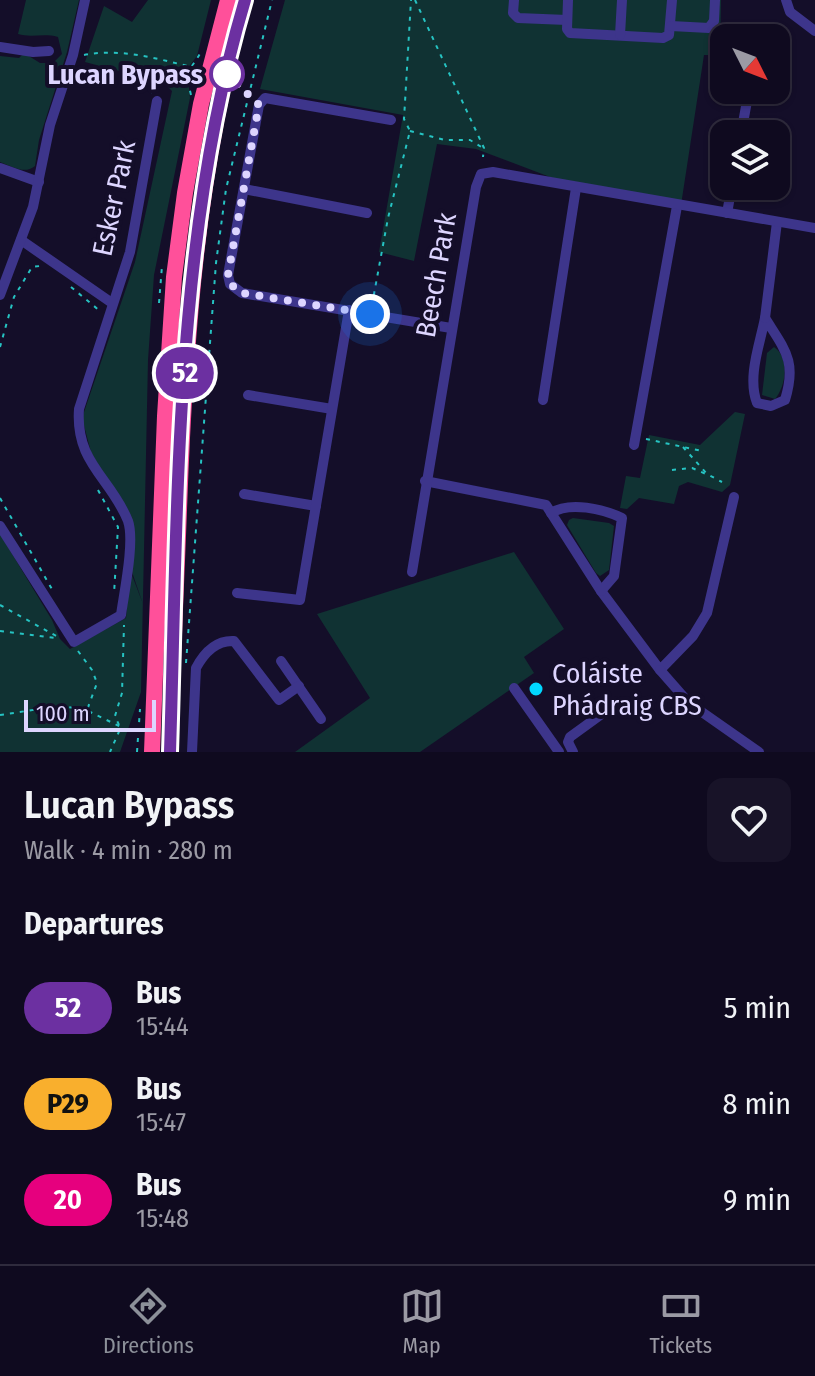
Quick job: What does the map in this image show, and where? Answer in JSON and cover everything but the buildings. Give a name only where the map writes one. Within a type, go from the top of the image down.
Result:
[{"type":"highway","points":[[150,752],[174,277],[201,104],[228,0]]},
{"type":"highway","points":[[170,752],[182,419],[191,279],[204,187],[233,41],[245,0]]},
{"type":"street","points":[[0,295],[33,207],[50,125],[73,55],[85,0]]},
{"type":"street","points":[[514,0],[513,13],[518,18],[567,20]]},
{"type":"street","points":[[568,0],[567,29],[570,33],[663,38],[669,35],[672,0]]},
{"type":"street","points":[[620,35],[622,0]]},
{"type":"street","points":[[671,26],[709,28],[714,21],[715,0]]},
{"type":"street","points":[[786,0],[790,12],[815,31]]},
{"type":"street","points":[[0,47],[49,51]]},
{"type":"street","points":[[391,120],[265,98],[259,105],[228,275],[230,284],[242,293],[451,328]]},
{"type":"street","name":"Esker Park","points":[[0,526],[74,642],[121,615],[129,557],[129,523],[84,450],[77,429],[79,409],[130,252],[157,101]]},
{"type":"street","points":[[0,168],[39,182]]},
{"type":"street","name":"Beech Park","points":[[412,572],[451,328],[476,187],[481,174],[493,172],[815,228]]},
{"type":"street","points":[[543,400],[576,188]]},
{"type":"street","points":[[244,189],[367,213]]},
{"type":"street","points":[[727,213],[729,200]]},
{"type":"street","points":[[634,445],[677,206]]},
{"type":"street","points":[[765,318],[788,354],[792,379],[785,400],[771,406],[757,403],[753,393],[753,376],[765,318],[777,222]]},
{"type":"street","name":"Esker Park","points":[[21,240],[112,303]]},
{"type":"street","points":[[237,593],[300,600],[349,310]]},
{"type":"street","points":[[248,395],[332,409]]},
{"type":"street","points":[[425,481],[540,502],[551,513],[601,591],[660,670],[689,703],[759,752]]},
{"type":"street","points":[[244,494],[316,506]]},
{"type":"street","points":[[660,670],[693,636],[707,613],[734,497]]},
{"type":"street","points":[[551,513],[565,506],[611,513],[622,518],[614,576],[601,591]]},
{"type":"street","points":[[192,752],[196,668],[216,645],[234,641],[279,700],[299,686]]},
{"type":"street","points":[[281,661],[321,719]]},
{"type":"street","points":[[514,688],[559,752]]},
{"type":"street","points":[[573,752],[568,742],[570,737],[610,708]]},
{"type":"path","points":[[184,673],[189,648],[216,263],[226,189],[272,0]]},
{"type":"path","points":[[372,305],[389,214],[410,131],[404,119],[413,0]]},
{"type":"path","points":[[413,0],[484,148],[483,157]]},
{"type":"path","points":[[82,56],[118,53],[190,66]]},
{"type":"path","points":[[410,131],[445,140],[470,140],[484,148]]},
{"type":"path","points":[[383,213],[389,214]]},
{"type":"path","points":[[0,347],[14,297],[32,267],[43,267]]},
{"type":"path","points":[[65,282],[97,306],[101,317]]},
{"type":"path","points":[[645,439],[702,451]]},
{"type":"path","points":[[682,447],[707,474]]},
{"type":"path","points":[[672,470],[692,468],[722,482]]},
{"type":"path","points":[[98,489],[118,527],[114,595]]},
{"type":"path","points":[[0,498],[58,598]]},
{"type":"path","points":[[0,605],[60,639],[0,631]]},
{"type":"path","points":[[121,727],[115,716],[122,693],[124,620]]},
{"type":"path","points":[[78,650],[97,683],[86,711]]},
{"type":"path","points":[[0,715],[59,706],[86,711],[121,727]]},
{"type":"path","points":[[108,752],[121,727]]},
{"type":"green space","points":[[26,0],[79,0],[67,52],[39,140],[35,166],[22,170],[0,162],[0,56],[19,58],[24,53],[40,63],[53,63],[62,54],[58,37],[18,34]]},
{"type":"green space","points":[[148,0],[211,0],[197,56],[187,69],[190,98],[154,275],[148,360],[143,604],[131,569],[131,523],[91,452],[82,418],[135,262],[172,91],[164,83],[85,62],[104,6],[132,22]]},
{"type":"green space","points":[[285,0],[721,0],[721,24],[710,24],[710,55],[704,55],[681,205],[579,188],[476,149],[437,144],[414,261],[379,252],[403,115],[260,89]]},
{"type":"green space","points":[[774,347],[782,358],[785,372],[775,399],[762,395],[767,353]]},
{"type":"green space","points":[[735,412],[745,414],[730,485],[722,492],[688,482],[679,486],[674,504],[639,498],[627,509],[620,508],[626,476],[640,478],[649,435],[700,445]]},
{"type":"green space","points":[[573,518],[614,526],[609,570],[600,576],[567,525]]},
{"type":"green space","points":[[0,534],[52,620],[60,639],[70,649],[126,618],[130,570],[143,604],[141,692],[120,752],[0,752]]},
{"type":"green space","points":[[514,552],[564,629],[524,657],[534,673],[420,752],[295,752],[370,698],[317,614]]},
{"type":"bus line","name":"52","points":[[170,752],[182,419],[191,279],[204,187],[233,41],[245,0]]},
{"type":"place","name":"Lucan Bypass","points":[[227,74]]},
{"type":"place","name":"Coláiste Phádraig CBS","points":[[536,689]]},
{"type":"route","points":[[227,74],[259,105],[228,275],[230,284],[242,293],[370,314]]}]
